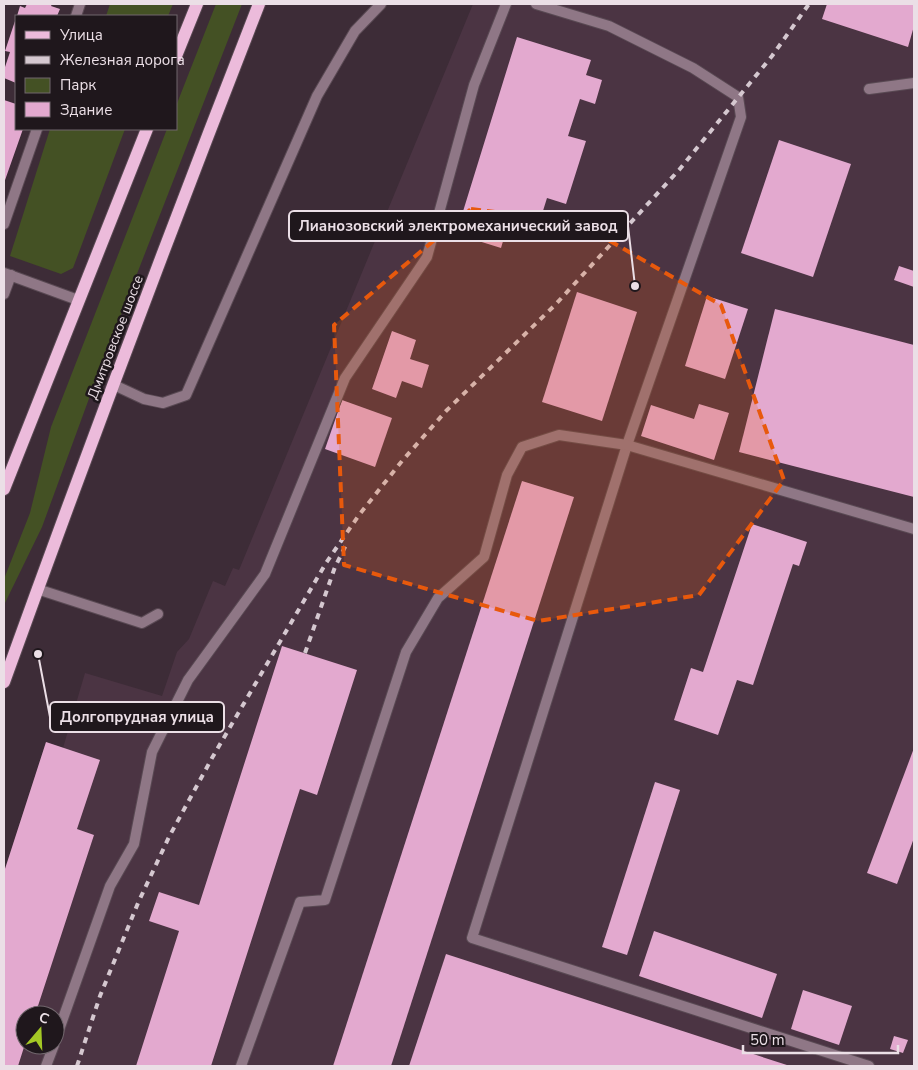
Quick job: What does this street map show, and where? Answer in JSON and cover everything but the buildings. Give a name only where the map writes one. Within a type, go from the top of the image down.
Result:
[{"type":"main road","points":[[178,51],[197,4]]},
{"type":"main road","name":"Дмитровское шоссе","points":[[4,682],[184,195],[259,4]]},
{"type":"main road","points":[[4,489],[147,130]]},
{"type":"lane","points":[[114,384],[144,399],[163,403],[186,396],[317,96],[355,31],[381,4]]},
{"type":"lane","points":[[65,1013],[110,886],[134,844],[152,752],[188,680],[266,574],[345,378],[427,257],[474,84],[506,4]]},
{"type":"lane","points":[[536,4],[609,26],[693,68],[738,97],[741,117],[627,445],[472,938],[869,1066]]},
{"type":"lane","points":[[869,89],[914,83]]},
{"type":"lane","points":[[4,224],[37,130]]},
{"type":"lane","points":[[4,294],[7,274],[78,300]]},
{"type":"lane","points":[[242,1066],[300,902],[325,900],[406,652],[438,598],[484,557],[507,475],[522,447],[558,435],[627,445],[914,528]]},
{"type":"lane","points":[[37,589],[142,623],[158,614]]},
{"type":"highlighted area","points":[[471,209],[577,222],[721,305],[784,480],[699,595],[538,621],[344,565],[334,325]]},
{"type":"shaded area","points":[[473,4],[914,4],[914,1066],[4,1066],[4,872],[46,742],[63,748],[85,673],[162,696],[177,652],[189,639],[213,581],[225,586],[233,568],[239,570]]},
{"type":"green space","points":[[110,4],[173,4],[168,15],[106,15]]},
{"type":"green space","points":[[216,4],[242,4],[98,374],[42,527],[4,605],[4,579],[30,513],[51,427],[167,130],[178,130],[178,101]]},
{"type":"green space","points":[[50,130],[125,130],[73,268],[61,274],[10,256]]},
{"type":"railway","points":[[77,1066],[100,996],[138,903],[169,837],[212,758],[326,563],[359,515],[402,461],[446,411],[556,304],[679,170],[772,56],[809,4]]},
{"type":"railway","points":[[305,653],[335,567],[346,545]]},
{"type":"place","name":"Лианозовский электромеханический завод","points":[[635,286]]},
{"type":"place","name":"Долгопрудная улица","points":[[38,654]]}]
